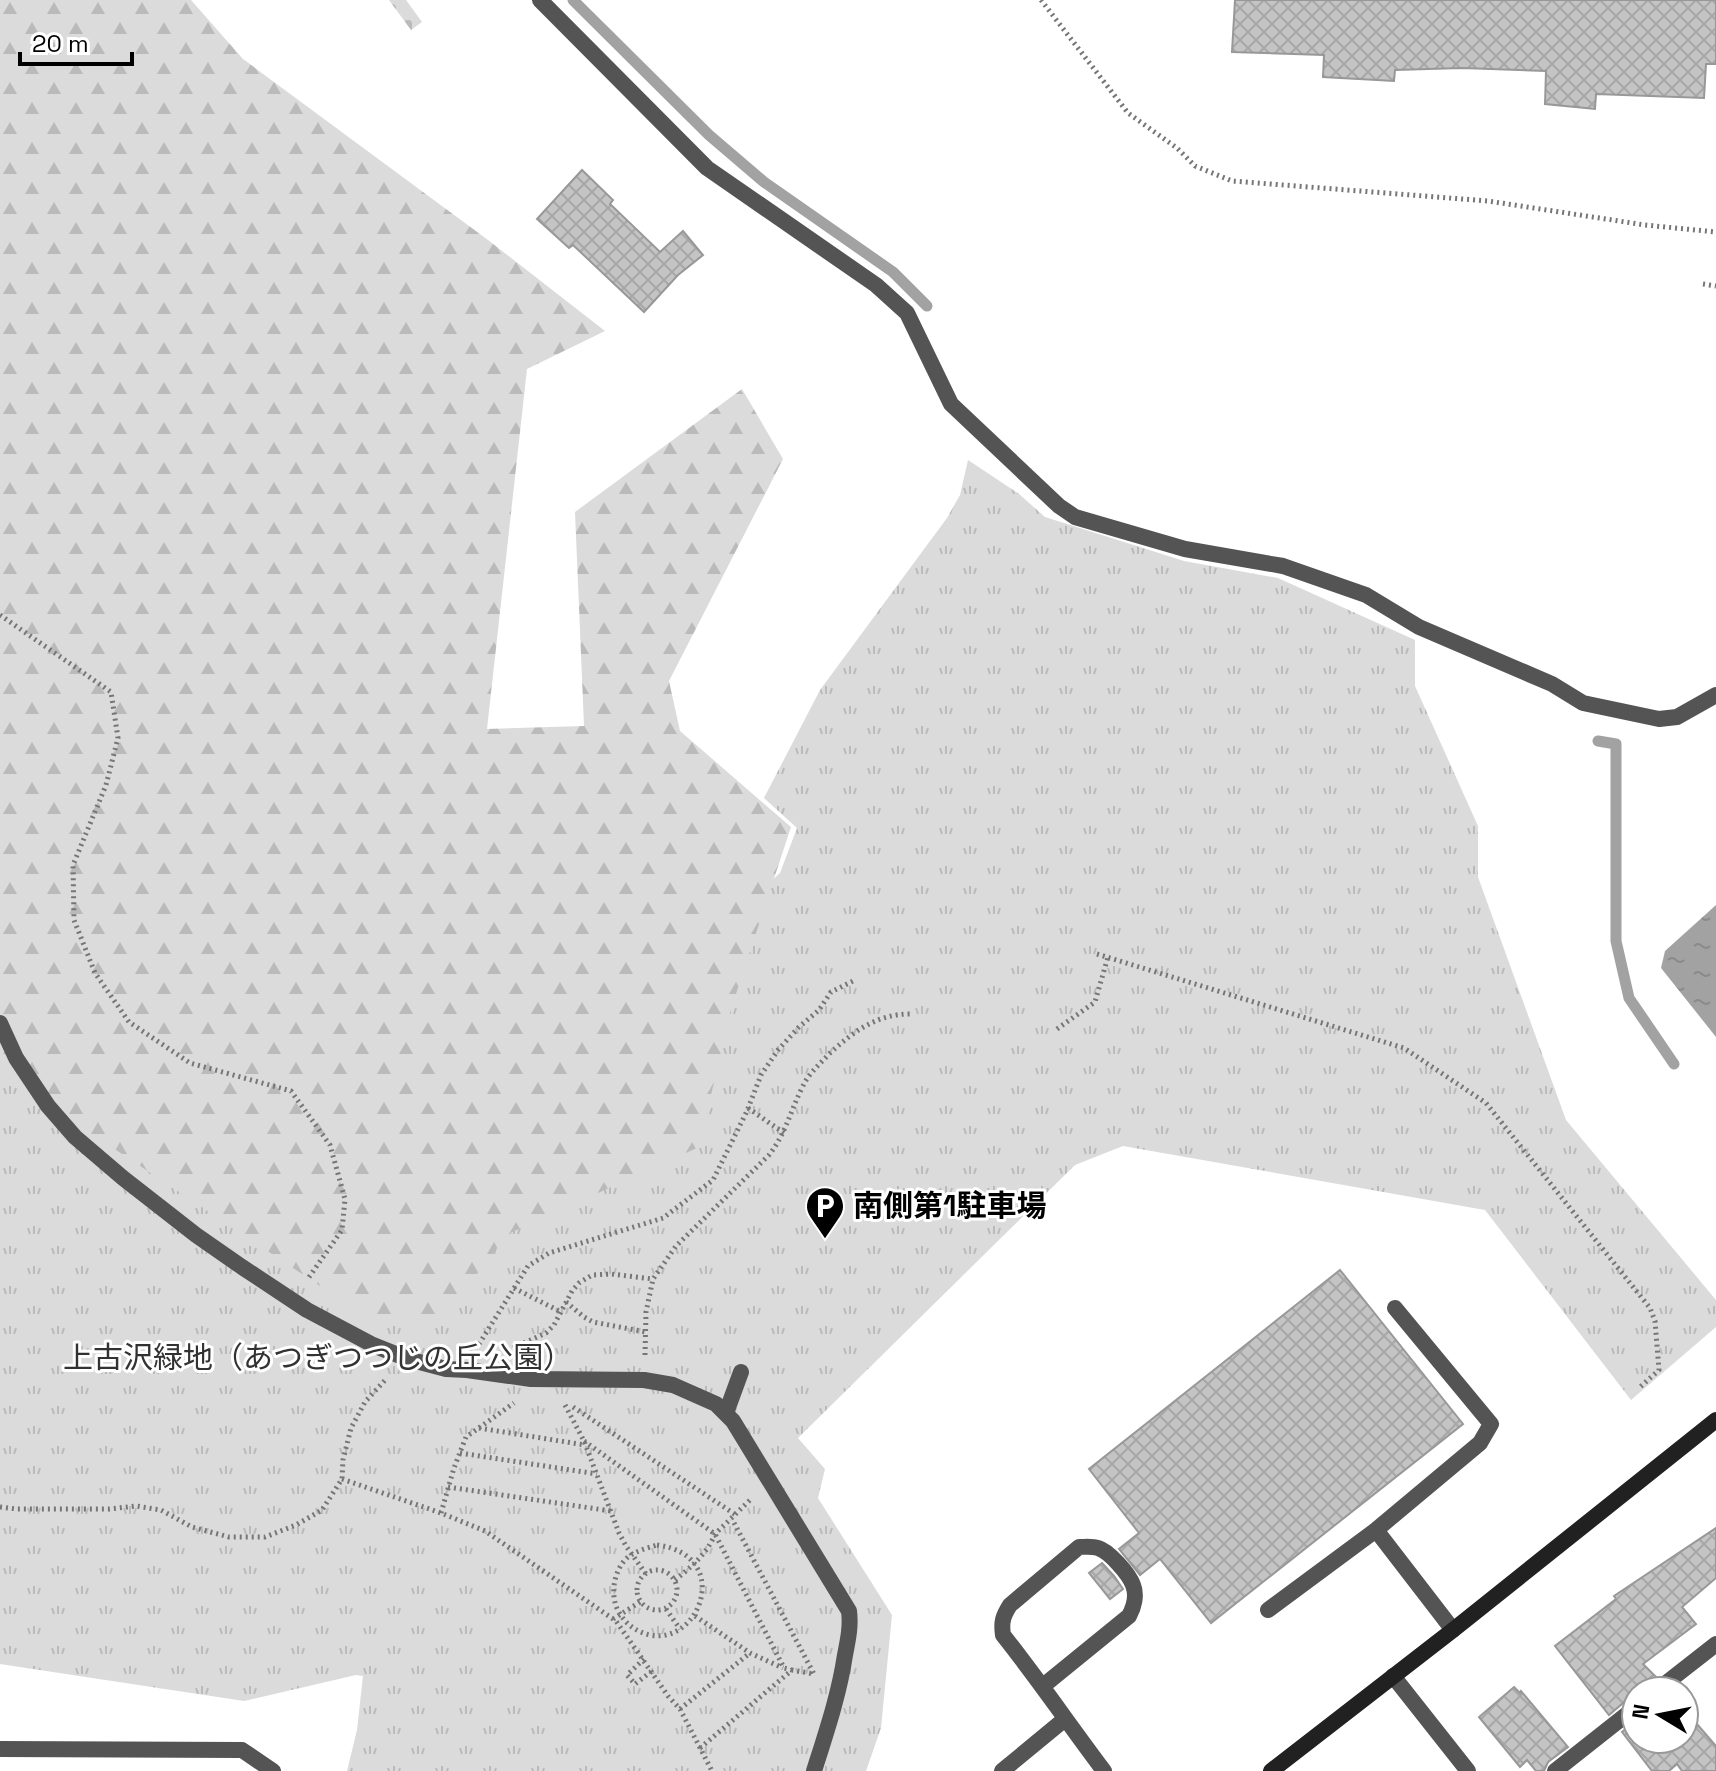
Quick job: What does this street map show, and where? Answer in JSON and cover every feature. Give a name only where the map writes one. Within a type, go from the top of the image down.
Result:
[{"type":"street","points":[[540,0],[707,168],[876,285],[907,313],[951,404],[1059,506],[1075,517],[1185,549],[1283,566],[1366,595],[1419,627],[1552,684],[1583,703],[1659,719],[1677,717],[1716,695]]},
{"type":"street","points":[[0,1023],[16,1058],[48,1106],[75,1137],[196,1235],[307,1310],[373,1345],[446,1369],[531,1379],[644,1380],[673,1385],[716,1404],[726,1413],[770,1479],[849,1611],[850,1623],[833,1713],[814,1771]]},
{"type":"street","points":[[1268,1610],[1376,1530],[1480,1443],[1491,1424],[1395,1308]]},
{"type":"street","points":[[726,1413],[741,1372]]},
{"type":"street","points":[[1271,1771],[1716,1420]]},
{"type":"street","points":[[1376,1530],[1453,1630]]},
{"type":"street","points":[[1043,1686],[1129,1616],[1134,1606],[1133,1585],[1110,1554],[1101,1548],[1079,1547],[1010,1605],[1001,1625],[1003,1635],[1104,1771]]},
{"type":"street","points":[[1676,1675],[1716,1644]]},
{"type":"street","points":[[1393,1676],[1468,1771]]},
{"type":"street","points":[[1002,1771],[1065,1719]]},
{"type":"street","points":[[1555,1771],[1620,1720]]},
{"type":"street","points":[[0,1749],[242,1750],[273,1771]]},
{"type":"path","points":[[1041,0],[1128,113],[1177,148],[1195,166],[1232,181],[1488,201],[1645,225],[1716,232]]},
{"type":"path","points":[[1703,284],[1716,286]]},
{"type":"path","points":[[0,615],[111,692],[118,738],[106,785],[73,865],[74,920],[95,973],[129,1022],[190,1063],[291,1091],[330,1145],[345,1199],[342,1230],[293,1300]]},
{"type":"path","points":[[1097,954],[1404,1048],[1486,1103],[1650,1308],[1655,1321],[1659,1370],[1640,1387]]},
{"type":"path","points":[[1057,1029],[1095,1002],[1108,957]]},
{"type":"path","points":[[467,1370],[473,1353],[528,1266],[549,1253],[663,1218],[713,1180],[761,1075],[778,1050],[819,1010],[831,992],[855,980]]},
{"type":"path","points":[[644,1380],[646,1312],[653,1279],[676,1246],[769,1155],[784,1133],[808,1078],[848,1036],[877,1020],[896,1014],[910,1014]]},
{"type":"path","points":[[748,1108],[784,1133]]},
{"type":"path","points":[[486,1374],[490,1359],[546,1333],[554,1325],[572,1291],[592,1275],[653,1279]]},
{"type":"path","points":[[514,1288],[561,1312]]},
{"type":"path","points":[[566,1302],[593,1322],[646,1332]]},
{"type":"path","points":[[0,1507],[93,1509],[136,1506],[161,1510],[192,1527],[229,1537],[265,1537],[296,1525],[322,1510],[342,1479],[351,1428],[365,1402],[408,1359]]},
{"type":"path","points":[[441,1513],[466,1437],[518,1400],[531,1379]]},
{"type":"path","points":[[646,1574],[619,1533],[585,1443],[563,1400],[734,1517],[814,1674],[784,1668],[750,1653],[695,1616]]},
{"type":"path","points":[[478,1428],[585,1443],[715,1534],[784,1668]]},
{"type":"path","points":[[460,1453],[598,1474]]},
{"type":"path","points":[[342,1479],[485,1531],[613,1619],[680,1709],[712,1771]]},
{"type":"path","points":[[675,1580],[695,1564],[715,1534],[770,1479]]},
{"type":"path","points":[[448,1487],[611,1511]]},
{"type":"path","points":[[657,1545],[685,1554],[695,1564],[702,1576],[702,1590],[695,1616],[680,1629],[665,1636],[643,1633],[632,1628],[620,1615],[613,1594],[615,1582],[622,1564],[632,1555],[657,1545]]},
{"type":"path","points":[[651,1571],[665,1572],[675,1580],[677,1593],[666,1609],[651,1609],[640,1602],[637,1592],[639,1585],[651,1571]]},
{"type":"path","points":[[613,1619],[640,1602]]},
{"type":"path","points":[[666,1609],[680,1629]]},
{"type":"path","points":[[680,1709],[750,1653]]},
{"type":"path","points":[[644,1659],[627,1675],[635,1684],[652,1671]]},
{"type":"path","points":[[700,1748],[792,1670]]},
{"type":"green space","points":[[0,0],[191,0],[243,59],[488,240],[605,331],[527,369],[487,729],[584,726],[575,512],[742,389],[783,459],[669,681],[680,731],[791,827],[731,1009],[699,1147],[508,1234],[438,1324],[362,1314],[0,1071]]},
{"type":"green space","points":[[389,0],[406,0],[422,22],[411,30]]},
{"type":"green space","name":"上古沢緑地（あつぎつつじの丘公園）","points":[[0,416],[683,963],[780,873],[797,828],[764,798],[820,690],[947,518],[960,495],[968,460],[1019,494],[1045,517],[1184,561],[1278,578],[1415,640],[1415,686],[1478,826],[1478,877],[1566,1120],[1716,1300],[1716,1327],[1631,1400],[1485,1210],[1123,1146],[1075,1165],[798,1438],[825,1469],[818,1498],[892,1615],[881,1728],[866,1771],[347,1771],[357,1730],[363,1676],[356,1675],[244,1701],[0,1664]]},
{"type":"water","points":[[1716,905],[1716,1037],[1661,968],[1665,951]]},
{"type":"building","points":[[1235,0],[1716,0],[1716,64],[1706,64],[1704,98],[1596,94],[1595,109],[1545,104],[1546,71],[1462,68],[1395,70],[1394,81],[1323,77],[1324,55],[1232,52]]},
{"type":"building","points":[[582,170],[613,200],[610,204],[660,252],[683,231],[703,255],[678,275],[644,312],[573,245],[569,248],[537,219]]},
{"type":"building","points":[[1340,1270],[1463,1424],[1211,1623],[1160,1559],[1140,1575],[1119,1549],[1139,1533],[1089,1469]]},
{"type":"building","points":[[1716,1528],[1716,1578],[1682,1607],[1696,1624],[1643,1664],[1654,1675],[1620,1675],[1620,1706],[1609,1715],[1555,1646],[1616,1599],[1614,1596]]},
{"type":"building","points":[[1102,1563],[1123,1589],[1110,1599],[1089,1573]]},
{"type":"building","points":[[1514,1687],[1521,1691],[1568,1747],[1548,1762],[1544,1771],[1536,1771],[1527,1760],[1520,1767],[1479,1717]]},
{"type":"building","points":[[1700,1728],[1716,1746],[1716,1771],[1682,1771],[1677,1764],[1669,1771],[1652,1771],[1640,1755],[1700,1755]]},
{"type":"waterway","points":[[573,0],[709,135],[764,182],[893,272],[927,306]]},
{"type":"waterway","points":[[1598,741],[1616,744],[1616,941],[1629,998],[1674,1064]]},
{"type":"place","name":"南側第1駐車場","points":[[825,1240]]}]
